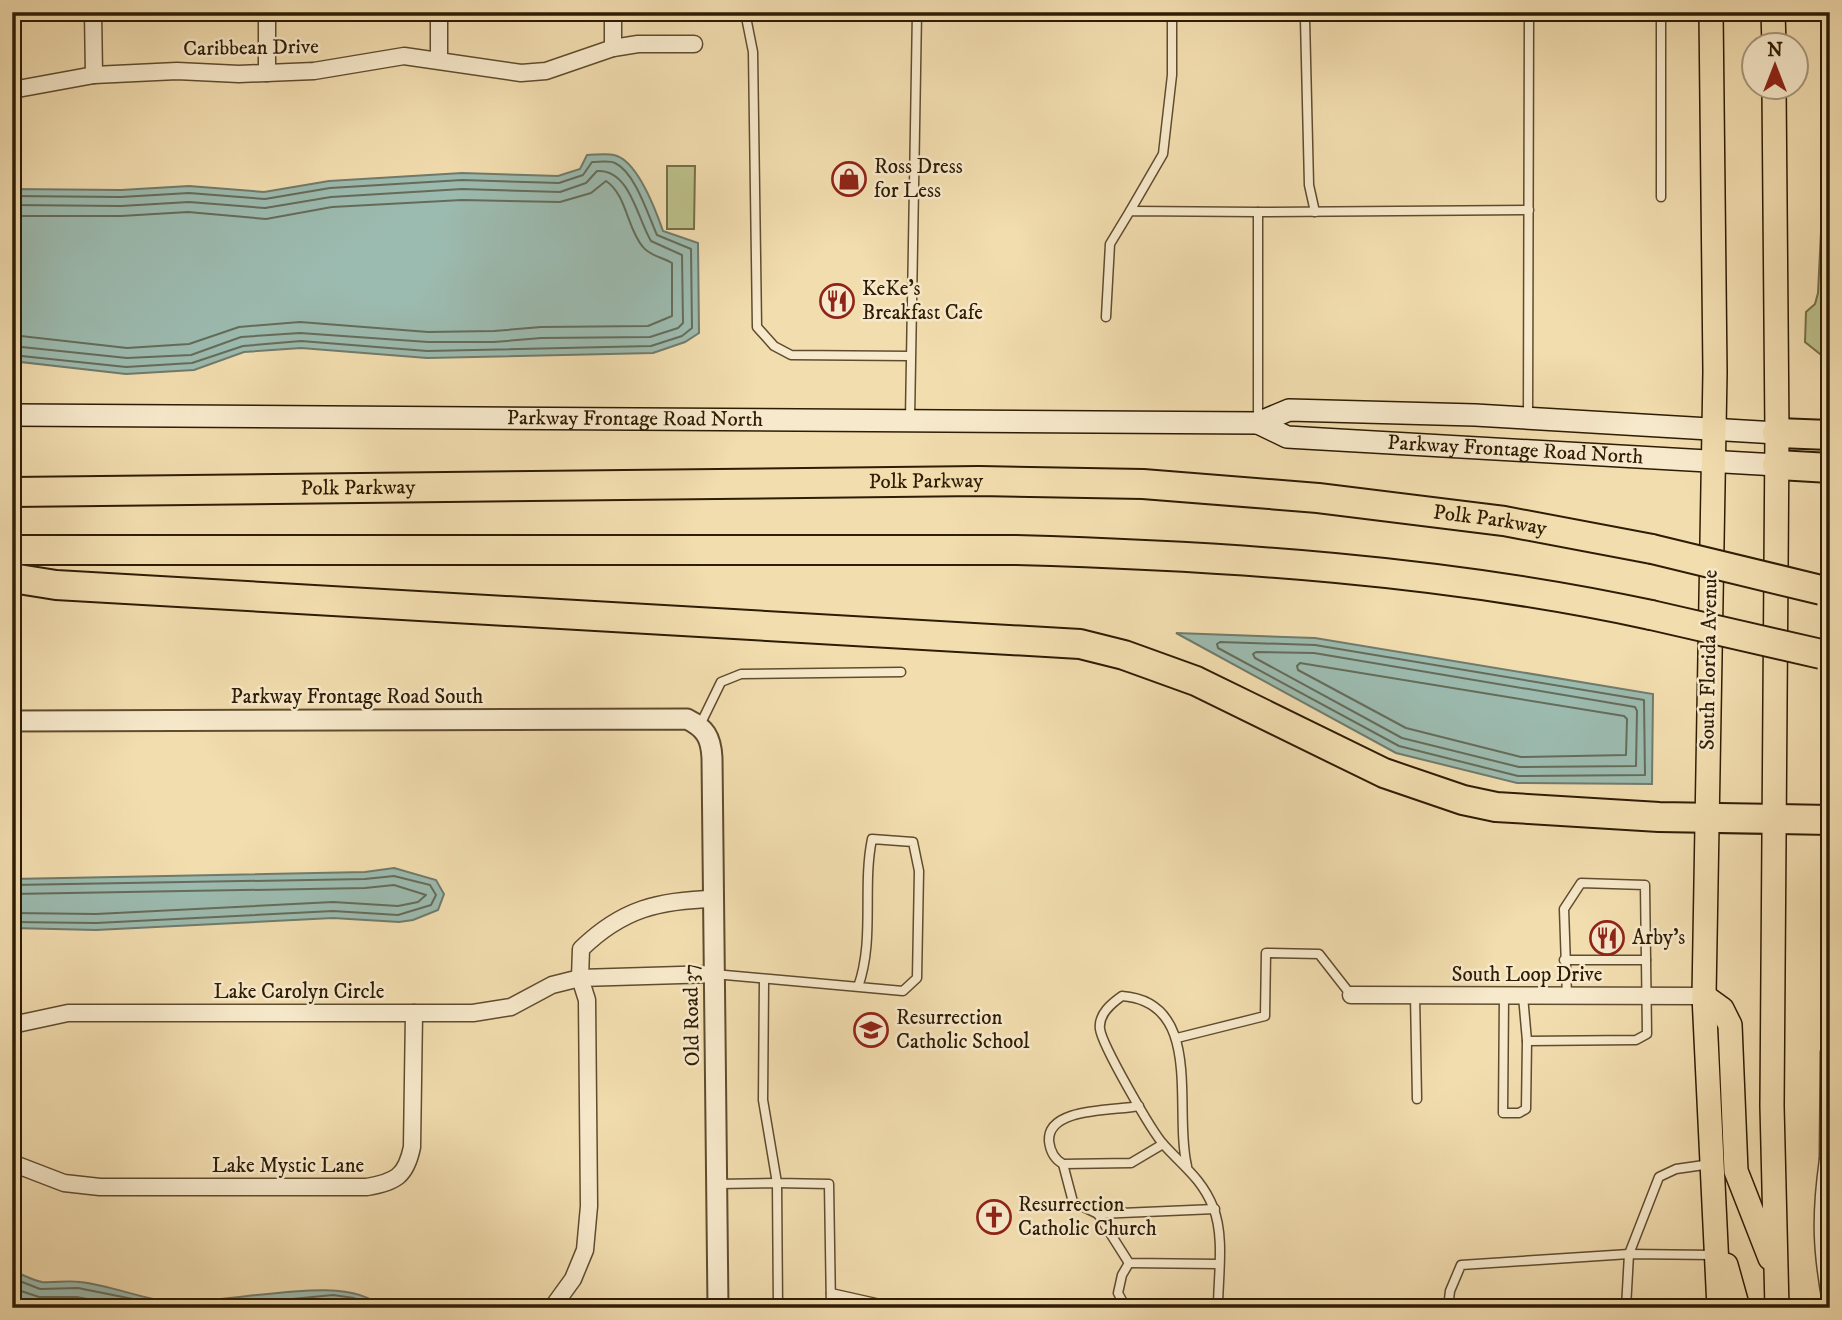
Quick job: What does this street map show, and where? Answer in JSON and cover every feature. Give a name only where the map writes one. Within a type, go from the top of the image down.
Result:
[{"type":"highway","points":[[1777,433],[1830,435]]},
{"type":"highway","points":[[1777,465],[1830,468]]},
{"type":"highway","name":"Polk Parkway","points":[[12,492],[979,481],[1143,484],[1344,501],[1504,521],[1652,549],[1826,591]]},
{"type":"highway","points":[[12,550],[958,550],[1134,553],[1251,561],[1455,583],[1651,615],[1825,656]]},
{"type":"highway","points":[[12,578],[56,584],[1080,644],[1124,655],[1196,681],[1384,773],[1463,800],[1496,807],[1773,821],[1830,820]]},
{"type":"main road","name":"South Florida Avenue","points":[[1711,12],[1714,427],[1705,818],[1704,996],[1719,1308]]},
{"type":"main road","points":[[1773,12],[1774,32]]},
{"type":"main road","points":[[1774,102],[1777,465],[1772,1106],[1777,1308]]},
{"type":"main road","name":"Parkway Frontage Road North","points":[[12,415],[1258,423],[1289,410],[1528,418],[1714,427],[1777,433]]},
{"type":"main road","name":"Parkway Frontage Road North","points":[[1258,423],[1287,437],[1777,465]]},
{"type":"main road","points":[[1704,996],[1722,1009],[1730,1025],[1736,1171],[1776,1274]]},
{"type":"main road","points":[[1714,1225],[1738,1308]]},
{"type":"street","points":[[93,12],[94,75]]},
{"type":"street","points":[[267,12],[267,72]]},
{"type":"street","points":[[439,12],[439,58]]},
{"type":"street","points":[[613,12],[613,48]]},
{"type":"street","name":"Caribbean Drive","points":[[12,90],[94,75],[177,71],[314,71],[404,56],[439,58],[496,72],[521,73],[546,71],[613,48],[638,44],[694,44]]},
{"type":"street","name":"Parkway Frontage Road South","points":[[12,721],[687,719],[700,725]]},
{"type":"street","name":"Old Road 37","points":[[700,725],[711,739],[712,752],[718,1308]]},
{"type":"street","points":[[552,1308],[573,1279],[585,1250],[589,1206],[587,1000],[580,978],[581,949],[603,929],[639,910],[671,900],[715,898]]},
{"type":"street","name":"Lake Carolyn Circle","points":[[12,1025],[68,1013],[473,1013],[511,1007],[552,985],[580,978],[714,974]]},
{"type":"street","name":"South Loop Drive","points":[[1351,995],[1704,996]]},
{"type":"street","name":"Lake Mystic Lane","points":[[12,1163],[64,1183],[100,1187],[367,1187],[385,1184],[400,1176],[408,1165],[412,1147],[414,1013]]},
{"type":"lane","points":[[745,12],[753,52],[757,327],[774,346],[791,355],[911,356]]},
{"type":"lane","points":[[910,420],[917,12]]},
{"type":"lane","points":[[1106,317],[1110,244],[1163,154],[1172,75],[1172,12]]},
{"type":"lane","points":[[1528,418],[1529,12]]},
{"type":"lane","points":[[1661,12],[1661,197]]},
{"type":"lane","points":[[1305,19],[1309,185],[1315,212]]},
{"type":"lane","points":[[1130,211],[1529,210]]},
{"type":"lane","points":[[1258,212],[1258,423]]},
{"type":"lane","points":[[700,725],[721,682],[741,674],[901,671]]},
{"type":"lane","points":[[714,974],[764,981],[903,991],[917,978],[919,871],[913,842],[872,839],[868,858],[867,962],[858,987]]},
{"type":"lane","points":[[1527,1041],[1636,1040],[1647,1034],[1645,885],[1581,883],[1564,909],[1567,996]]},
{"type":"lane","points":[[1177,1038],[1265,1016],[1266,953],[1319,954],[1351,995]]},
{"type":"lane","points":[[1564,960],[1646,960]]},
{"type":"lane","points":[[764,981],[763,1100],[777,1183],[778,1308]]},
{"type":"lane","points":[[1415,995],[1416,1099]]},
{"type":"lane","points":[[1187,1166],[1182,1143],[1184,1109],[1177,1038],[1159,1008],[1141,997],[1122,996],[1107,1006],[1099,1027],[1103,1040],[1139,1106],[1163,1144],[1187,1166],[1214,1209],[1218,1308]]},
{"type":"lane","points":[[1504,996],[1503,1113],[1519,1114],[1526,1110],[1527,1041],[1524,996]]},
{"type":"lane","points":[[1828,1308],[1825,1264],[1816,1213],[1827,1159],[1825,1052],[1830,1042]]},
{"type":"lane","points":[[1139,1106],[1070,1114],[1055,1122],[1049,1132],[1049,1147],[1063,1164],[1132,1163],[1163,1144]]},
{"type":"lane","points":[[1063,1164],[1073,1202],[1098,1214],[1214,1209]]},
{"type":"lane","points":[[1626,1308],[1629,1254],[1659,1177],[1676,1169],[1711,1164]]},
{"type":"lane","points":[[717,1184],[829,1184],[831,1308]]},
{"type":"lane","points":[[1098,1214],[1129,1263]]},
{"type":"lane","points":[[1448,1308],[1450,1292],[1461,1265],[1629,1254],[1716,1255]]},
{"type":"lane","points":[[1129,1263],[1218,1264]]},
{"type":"lane","points":[[1126,1308],[1118,1293],[1122,1275],[1129,1263]]},
{"type":"lane","points":[[831,1293],[898,1308]]},
{"type":"green space","points":[[1830,140],[1830,362],[1805,342],[1806,312],[1815,304],[1818,293],[1825,150]]},
{"type":"green space","points":[[667,166],[695,166],[694,229],[667,229]]},
{"type":"water","points":[[611,154],[622,159],[638,176],[663,231],[698,243],[699,333],[685,342],[653,353],[427,358],[301,348],[244,352],[194,370],[126,374],[12,361],[12,189],[121,190],[189,186],[264,192],[329,181],[462,173],[558,176],[580,169],[587,155]]},
{"type":"water","points":[[1176,633],[1315,638],[1653,694],[1652,784],[1517,783],[1396,753]]},
{"type":"water","points":[[394,868],[436,880],[444,894],[438,910],[413,920],[399,922],[333,918],[96,930],[12,928],[12,879],[365,872]]},
{"type":"water","points":[[12,1271],[42,1282],[90,1283],[158,1300],[182,1302],[310,1290],[339,1291],[364,1296],[381,1308],[12,1308]]},
{"type":"place","name":"Ross Dress for Less","points":[[849,179]]},
{"type":"place","name":"KeKe's Breakfast Cafe","points":[[837,301]]},
{"type":"place","name":"Arby's","points":[[1607,938]]},
{"type":"place","name":"Resurrection Catholic School","points":[[871,1030]]},
{"type":"place","name":"Resurrection Catholic Church","points":[[994,1217]]}]
